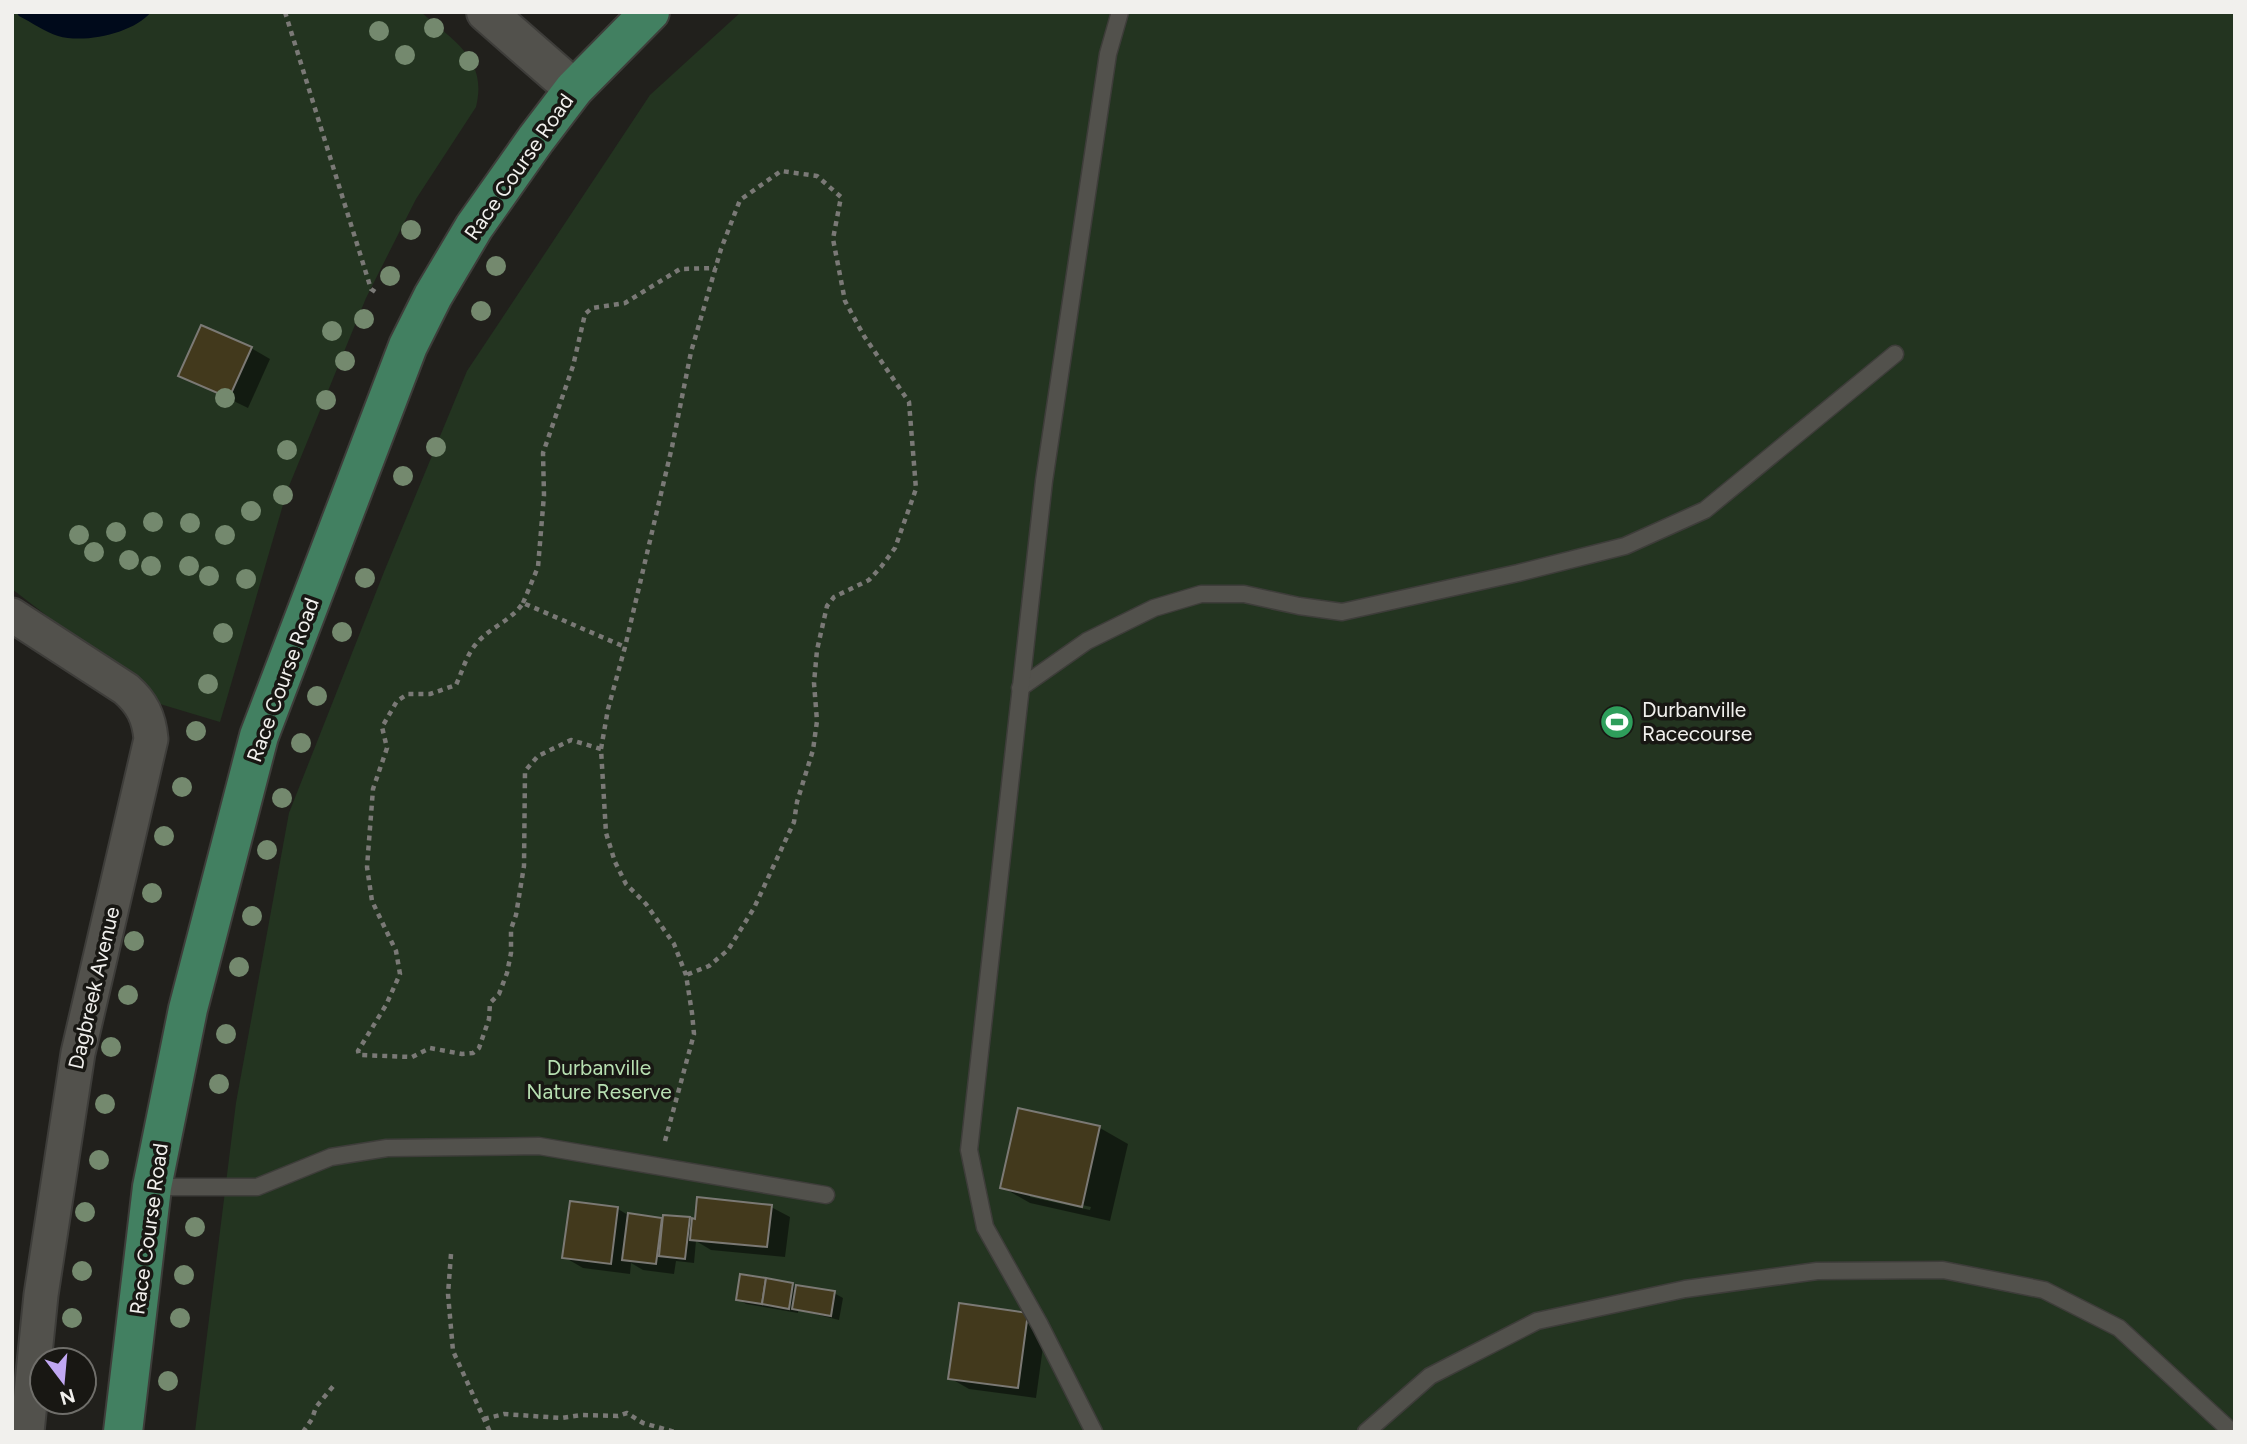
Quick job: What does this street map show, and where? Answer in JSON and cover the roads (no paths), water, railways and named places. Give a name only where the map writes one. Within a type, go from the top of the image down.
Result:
[{"type":"main road","points":[[486,12],[574,89]]},
{"type":"main road","name":"Race Course Road","points":[[123,1432],[152,1187],[188,1009],[259,736],[408,346],[433,296],[474,228],[574,89],[650,12]]},
{"type":"street","name":"Dagbreek Avenue","points":[[12,615],[138,699],[146,713],[151,739],[78,1053],[41,1295],[27,1432]]},
{"type":"lane","points":[[1094,1432],[1041,1325],[985,1227],[969,1150],[1044,481],[1108,54],[1121,12]]},
{"type":"lane","points":[[1020,688],[1087,641],[1154,608],[1200,594],[1244,594],[1299,607],[1342,612],[1518,573],[1625,545],[1704,510],[1895,354]]},
{"type":"lane","points":[[152,1187],[257,1187],[331,1157],[387,1148],[539,1146],[826,1195]]},
{"type":"lane","points":[[1366,1432],[1430,1376],[1537,1321],[1685,1289],[1817,1271],[1931,1270],[2044,1290],[2119,1328],[2232,1432]]},
{"type":"water","points":[[16,12],[151,12],[133,26],[121,31],[82,39],[53,34]]},
{"type":"place","name":"Durbanville Racecourse","points":[[1617,722]]},
{"type":"park label","name":"Durbanville Nature Reserve","points":[[599,1080]]}]
